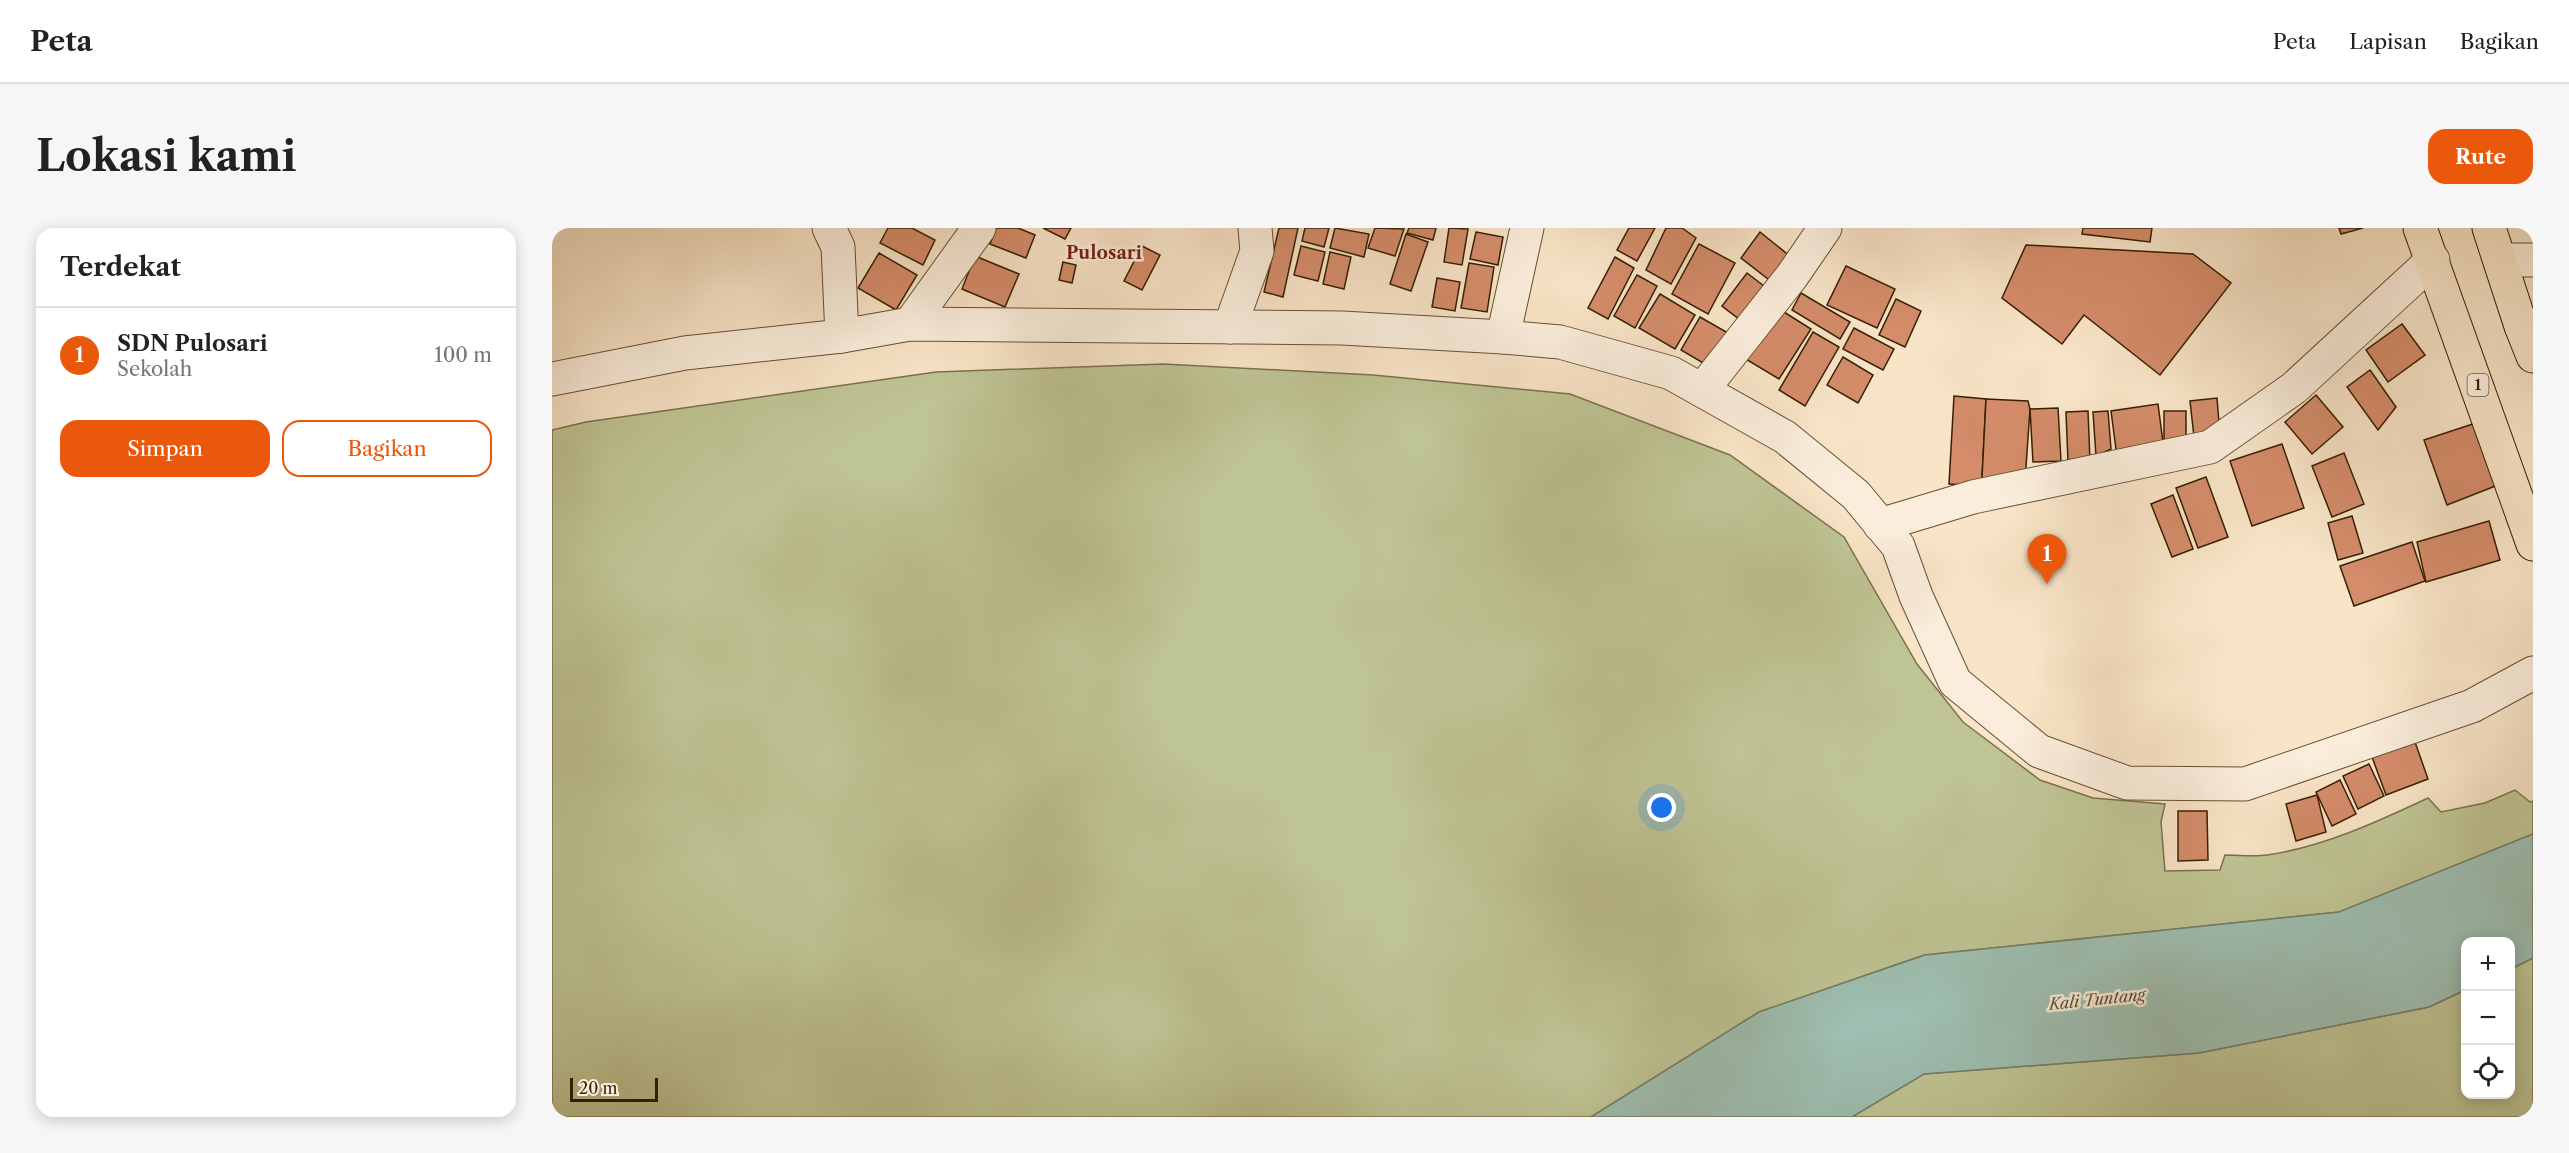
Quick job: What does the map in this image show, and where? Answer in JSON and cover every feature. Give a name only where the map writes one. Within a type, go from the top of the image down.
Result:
[{"type":"highway","name":"1","points":[[2420,228],[2533,544]]},
{"type":"highway","points":[[2490,228],[2517,260],[2521,326],[2533,356]]},
{"type":"street","points":[[829,228],[838,247],[842,336]]},
{"type":"street","points":[[910,324],[979,228]]},
{"type":"street","points":[[1230,327],[1257,251],[1255,228]]},
{"type":"street","points":[[1503,337],[1527,228]]},
{"type":"street","points":[[1703,389],[1792,276],[1825,228]]},
{"type":"street","points":[[1880,525],[1973,497],[2210,447],[2294,388],[2433,260]]},
{"type":"street","points":[[552,379],[685,353],[842,336],[910,324],[1342,328],[1560,342],[1671,373],[1785,437],[1856,495],[1898,546],[1916,596],[1955,682],[2039,751],[2127,783],[2244,784],[2472,706],[2533,673]]},
{"type":"green space","points":[[1163,364],[1373,375],[1570,394],[1730,455],[1844,537],[1917,664],[1963,722],[2040,780],[2093,798],[2165,804],[2161,822],[2165,871],[2220,870],[2225,855],[2262,856],[2309,846],[2369,824],[2428,798],[2441,812],[2485,803],[2515,790],[2530,802],[2533,801],[2533,834],[2340,912],[1924,955],[1759,1012],[1591,1117],[552,1117],[552,430],[586,422],[936,372]]},
{"type":"green space","points":[[2533,958],[2533,1117],[1852,1117],[1923,1074],[2199,1053],[2429,1007],[2461,992],[2461,1099],[2515,1099],[2515,967]]},
{"type":"water","name":"Kali Tuntang","points":[[2533,834],[2533,958],[2515,967],[2515,937],[2461,937],[2461,992],[2429,1007],[2199,1053],[1924,1074],[1852,1117],[1591,1117],[1759,1012],[1925,955],[2339,912]]},
{"type":"building","points":[[888,228],[912,228],[935,240],[923,265],[880,243]]},
{"type":"building","points":[[996,228],[1018,228],[1035,235],[1026,258],[990,244]]},
{"type":"building","points":[[1043,228],[1071,228],[1065,239]]},
{"type":"building","points":[[1279,228],[1298,228],[1283,297],[1264,292]]},
{"type":"building","points":[[1305,228],[1329,228],[1324,247],[1302,241]]},
{"type":"building","points":[[1335,228],[1369,234],[1364,257],[1330,248]]},
{"type":"building","points":[[1375,228],[1404,229],[1395,256],[1368,248]]},
{"type":"building","points":[[1409,228],[1436,228],[1433,240],[1407,233]]},
{"type":"building","points":[[1449,228],[1468,229],[1462,265],[1444,262]]},
{"type":"building","points":[[1629,228],[1655,228],[1637,261],[1617,250]]},
{"type":"building","points":[[1666,228],[1682,228],[1696,238],[1671,284],[1646,270]]},
{"type":"building","points":[[2083,228],[2152,228],[2150,242],[2082,234]]},
{"type":"building","points":[[2339,228],[2363,228],[2341,234]]},
{"type":"building","points":[[1476,232],[1503,237],[1498,265],[1470,259]]},
{"type":"building","points":[[1760,232],[1796,261],[1777,286],[1741,258]]},
{"type":"building","points":[[1406,234],[1428,242],[1411,291],[1390,284]]},
{"type":"building","points":[[1699,244],[1735,263],[1708,314],[1672,294]]},
{"type":"building","points":[[2026,245],[2193,254],[2231,283],[2160,375],[2084,315],[2062,344],[2002,298]]},
{"type":"building","points":[[1142,246],[1160,255],[1142,290],[1124,281]]},
{"type":"building","points":[[1301,246],[1325,252],[1318,281],[1294,275]]},
{"type":"building","points":[[1330,252],[1351,257],[1344,289],[1323,284]]},
{"type":"building","points":[[879,253],[917,275],[896,310],[858,288]]},
{"type":"building","points":[[975,256],[1019,274],[1005,307],[962,289]]},
{"type":"building","points":[[1615,257],[1634,268],[1608,319],[1588,308]]},
{"type":"building","points":[[1063,262],[1076,265],[1072,283],[1059,280]]},
{"type":"building","points":[[1469,263],[1494,267],[1487,312],[1461,308]]},
{"type":"building","points":[[1846,266],[1895,289],[1877,328],[1827,305]]},
{"type":"building","points":[[1747,273],[1773,293],[1748,326],[1722,306]]},
{"type":"building","points":[[1637,275],[1657,286],[1635,328],[1614,316]]},
{"type":"building","points":[[1437,278],[1460,282],[1455,311],[1432,307]]},
{"type":"building","points":[[1801,293],[1850,322],[1840,339],[1792,310]]},
{"type":"building","points":[[1660,294],[1695,315],[1675,349],[1639,328]]},
{"type":"building","points":[[1896,299],[1921,311],[1905,347],[1879,335]]},
{"type":"building","points":[[1776,307],[1811,329],[1779,379],[1744,358]]},
{"type":"building","points":[[1700,317],[1735,337],[1715,370],[1681,350]]},
{"type":"building","points":[[2402,324],[2425,355],[2388,382],[2366,350]]},
{"type":"building","points":[[1854,328],[1894,349],[1883,370],[1843,349]]},
{"type":"building","points":[[1813,332],[1839,347],[1805,406],[1779,390]]},
{"type":"building","points":[[1843,357],[1873,375],[1858,403],[1827,385]]},
{"type":"building","points":[[2370,370],[2396,407],[2378,430],[2347,387]]},
{"type":"building","points":[[2316,395],[2343,427],[2312,454],[2285,422]]},
{"type":"building","points":[[1954,396],[1986,399],[1982,478],[1979,486],[1949,484]]},
{"type":"building","points":[[2217,398],[2220,435],[2194,437],[2190,401]]},
{"type":"building","points":[[1986,399],[2028,401],[2030,409],[2025,481],[1982,478]]},
{"type":"building","points":[[2158,404],[2164,450],[2117,457],[2111,411]]},
{"type":"building","points":[[2058,408],[2061,461],[2033,462],[2030,409]]},
{"type":"building","points":[[2088,411],[2090,461],[2068,462],[2066,412]]},
{"type":"building","points":[[2108,411],[2111,449],[2096,456],[2093,412]]},
{"type":"building","points":[[2164,411],[2186,411],[2186,444],[2164,450]]},
{"type":"building","points":[[2479,422],[2498,485],[2447,505],[2424,440]]},
{"type":"building","points":[[2282,444],[2304,508],[2252,526],[2230,461]]},
{"type":"building","points":[[2344,453],[2364,504],[2332,517],[2312,466]]},
{"type":"building","points":[[2206,477],[2228,537],[2198,548],[2176,488]]},
{"type":"building","points":[[2173,495],[2193,549],[2172,557],[2151,504]]},
{"type":"building","points":[[2352,516],[2363,553],[2338,560],[2328,523]]},
{"type":"building","points":[[2489,521],[2500,560],[2426,582],[2417,542]]},
{"type":"building","points":[[2412,542],[2425,581],[2354,606],[2340,566]]},
{"type":"building","points":[[2415,742],[2428,779],[2386,795],[2372,757]]},
{"type":"building","points":[[2369,764],[2384,796],[2358,809],[2343,776]]},
{"type":"building","points":[[2340,780],[2356,814],[2332,826],[2316,792]]},
{"type":"building","points":[[2317,795],[2326,832],[2296,841],[2286,804]]},
{"type":"building","points":[[2178,811],[2207,811],[2208,860],[2178,861]]},
{"type":"place","name":"SDN Pulosari","points":[[2047,584]]},
{"type":"district","name":"Pulosari","points":[[1104,253]]}]
